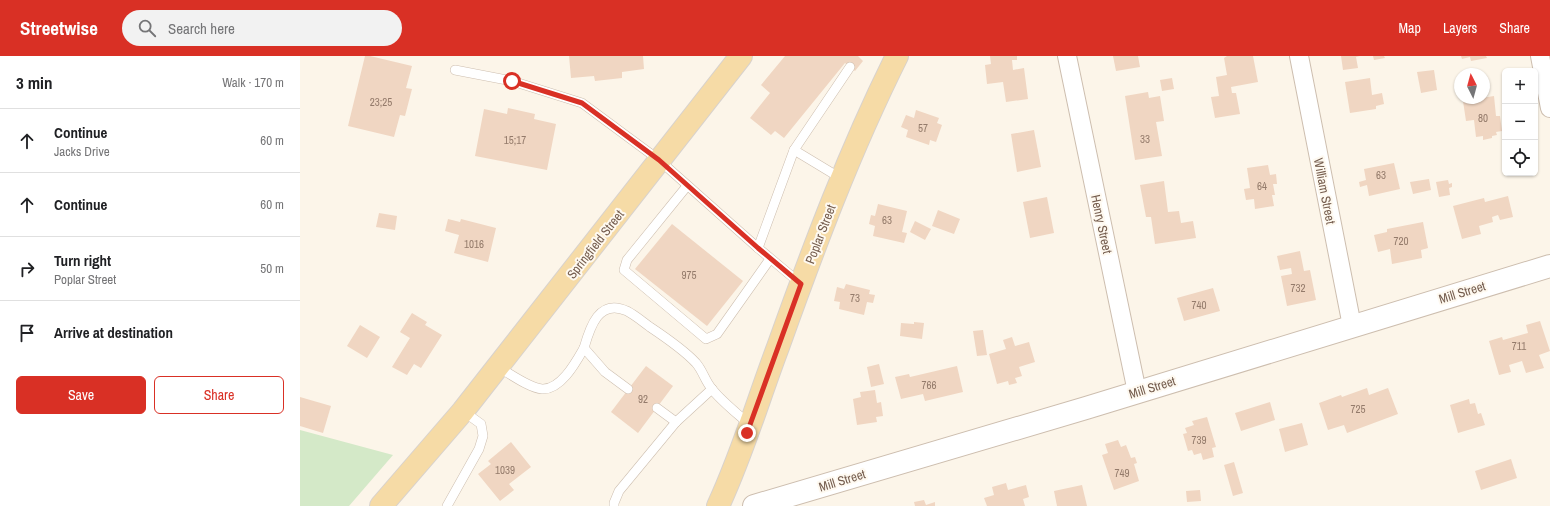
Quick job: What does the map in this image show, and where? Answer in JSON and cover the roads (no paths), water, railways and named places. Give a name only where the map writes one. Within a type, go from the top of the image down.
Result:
[{"type":"main road","name":"Springfield Street","points":[[381,506],[463,411],[741,56]]},
{"type":"main road","name":"Poplar Street","points":[[718,506],[732,476],[801,284],[842,179],[867,118],[897,56]]},
{"type":"main road","name":"Springfield Street","points":[[392,506],[447,430]]},
{"type":"street","name":"Henry Street","points":[[1067,56],[1137,392]]},
{"type":"street","name":"William Street","points":[[1299,56],[1352,326]]},
{"type":"street","points":[[1540,56],[1550,108]]},
{"type":"street","name":"Mill Street","points":[[754,506],[1137,392],[1550,266]]},
{"type":"lane","points":[[758,248],[794,150],[850,66]]},
{"type":"lane","points":[[455,70],[512,81],[582,103],[659,160],[770,259],[801,284]]},
{"type":"lane","points":[[794,150],[842,179]]},
{"type":"lane","points":[[687,186],[627,260],[624,270],[706,339],[717,334],[770,259]]},
{"type":"lane","points":[[498,367],[532,386],[541,389],[548,388],[566,377],[584,348],[593,321],[600,314],[611,309],[618,308],[628,311],[659,332],[695,362],[701,369],[712,389],[750,425]]},
{"type":"lane","points":[[584,348],[606,372],[628,389]]},
{"type":"lane","points":[[614,506],[619,491],[676,422],[712,389]]},
{"type":"lane","points":[[657,408],[676,422]]},
{"type":"lane","points":[[447,506],[479,449],[483,436],[481,424],[463,411]]}]
